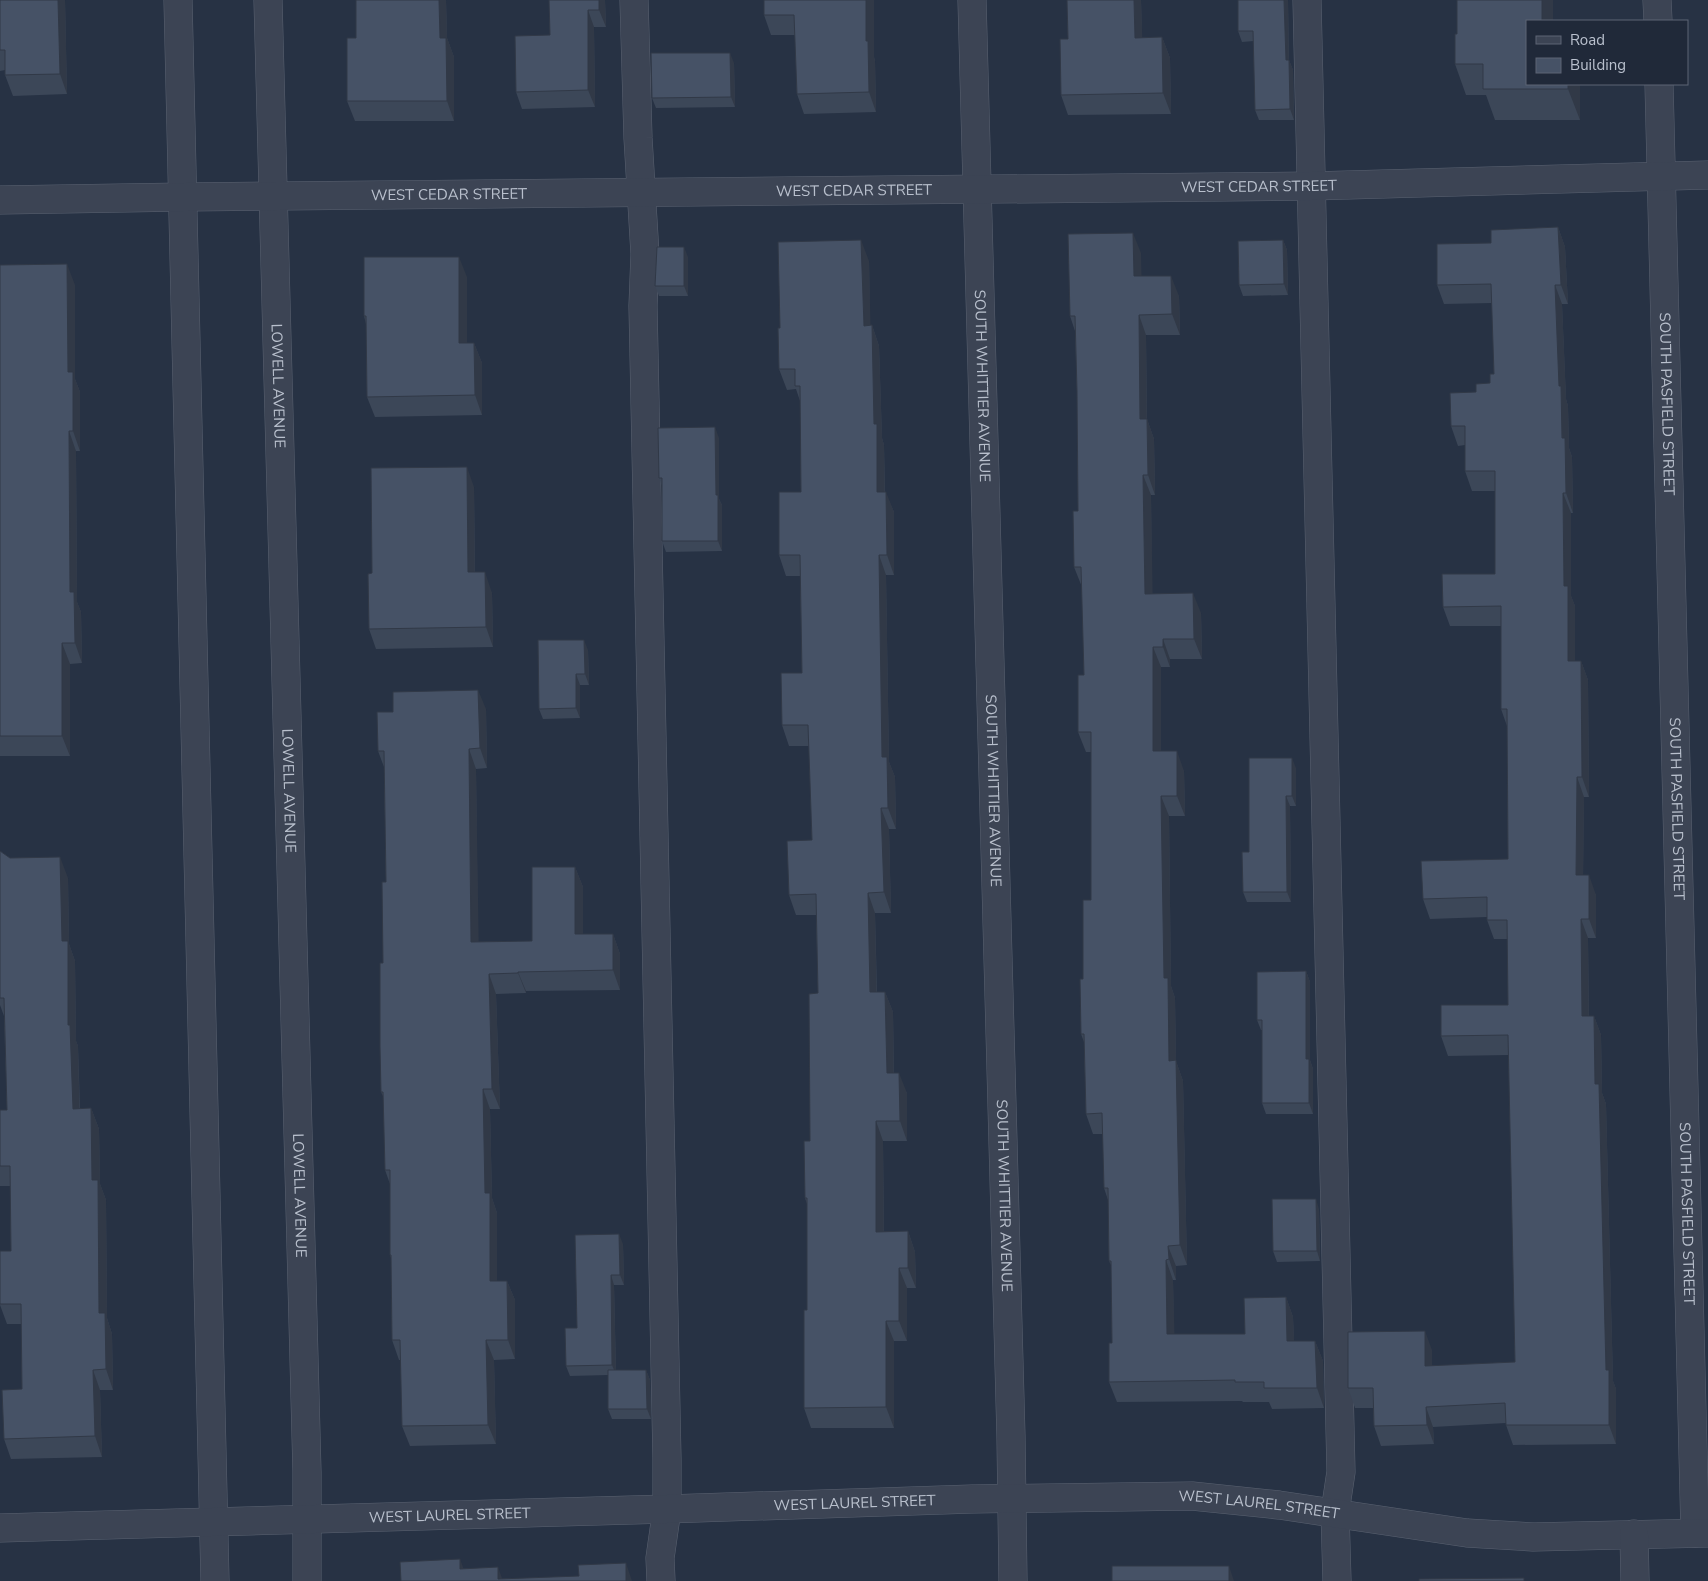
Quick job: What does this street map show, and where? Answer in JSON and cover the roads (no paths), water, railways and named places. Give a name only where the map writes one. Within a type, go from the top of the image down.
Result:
[{"type":"street","points":[[178,0],[215,1581]]},
{"type":"street","name":"LOWELL AVENUE","points":[[268,0],[307,1472],[307,1581]]},
{"type":"street","points":[[634,0],[638,138],[645,254],[643,306],[667,1509],[660,1558],[661,1581]]},
{"type":"street","name":"SOUTH WHITTIER AVENUE","points":[[972,0],[1013,1581]]},
{"type":"street","points":[[1307,0],[1341,1472],[1335,1512],[1337,1581]]},
{"type":"street","points":[[1657,0],[1658,20]]},
{"type":"street","name":"SOUTH PASFIELD STREET","points":[[1659,85],[1702,1533]]},
{"type":"street","name":"WEST CEDAR STREET","points":[[0,200],[1312,186],[1708,175]]},
{"type":"street","name":"WEST LAUREL STREET","points":[[0,1528],[1012,1498],[1192,1496],[1335,1512],[1467,1533],[1533,1537],[1702,1533]]},
{"type":"street","points":[[1634,1534],[1635,1581]]}]
